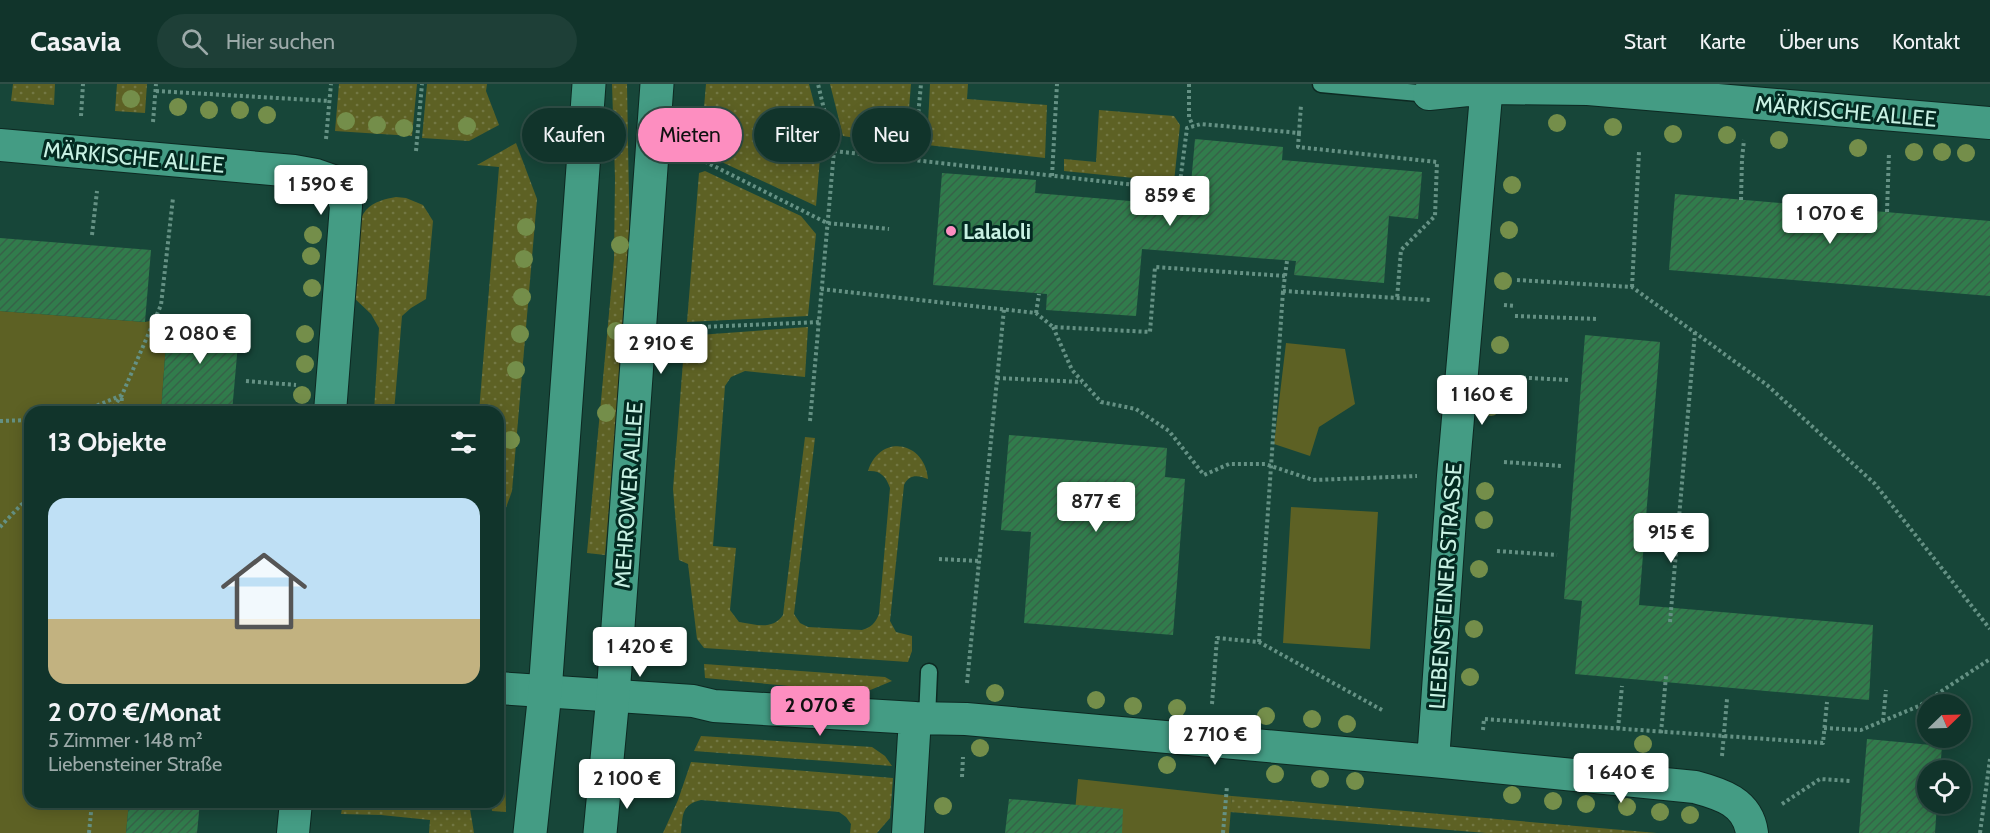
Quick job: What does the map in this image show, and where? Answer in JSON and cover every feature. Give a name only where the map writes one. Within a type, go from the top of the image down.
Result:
[{"type":"main road","points":[[530,833],[545,692],[590,84]]},
{"type":"main road","name":"MEHROWER ALLEE","points":[[600,833],[613,696],[657,84]]},
{"type":"street","name":"MÄRKISCHE ALLEE","points":[[1429,94],[1487,86],[1588,89],[1990,123]]},
{"type":"street","name":"LIEBENSTEINER STRASSE","points":[[1432,761],[1453,476],[1487,86]]},
{"type":"street","name":"MÄRKISCHE ALLEE","points":[[0,145],[294,171],[316,175],[339,183],[346,206],[331,400]]},
{"type":"street","points":[[504,689],[693,701],[714,706],[966,719],[1695,787],[1718,793],[1735,802],[1746,814],[1751,828]]},
{"type":"street","points":[[908,833],[921,718]]},
{"type":"street","points":[[293,833],[295,808]]},
{"type":"lane","name":"MÄRKISCHE ALLEE","points":[[1321,84],[1429,94]]},
{"type":"lane","points":[[921,718],[929,672]]},
{"type":"path","points":[[80,124],[83,84]]},
{"type":"path","points":[[153,130],[156,84]]},
{"type":"path","points":[[326,143],[331,84]]},
{"type":"path","points":[[416,151],[422,84]]},
{"type":"path","points":[[818,84],[824,108]]},
{"type":"path","points":[[919,108],[921,84]]},
{"type":"path","points":[[1052,176],[1057,84]]},
{"type":"path","points":[[1189,84],[1189,117],[1193,126]]},
{"type":"path","points":[[156,91],[329,101]]},
{"type":"path","points":[[1283,291],[1397,299],[1401,250],[1435,216],[1437,162],[1298,147],[1302,96]]},
{"type":"path","points":[[1741,200],[1742,159],[1749,103]]},
{"type":"path","points":[[1887,212],[1892,115]]},
{"type":"path","points":[[931,162],[1179,190],[1187,128],[1201,124],[1299,133]]},
{"type":"path","points":[[1632,287],[1639,152]]},
{"type":"path","points":[[92,235],[99,154]]},
{"type":"path","points":[[114,406],[122,396],[161,305],[176,160]]},
{"type":"path","points":[[706,162],[827,223],[890,229]]},
{"type":"path","points":[[810,421],[833,162]]},
{"type":"path","points":[[1259,642],[1287,261]]},
{"type":"path","points":[[1053,327],[1150,332],[1155,267],[1285,276]]},
{"type":"path","points":[[1517,280],[1632,287],[1767,385],[1875,484],[1990,629]]},
{"type":"path","points":[[821,289],[1036,313],[1053,327],[1072,370],[1101,402],[1136,409],[1169,431],[1204,475],[1228,464],[1265,464],[1313,480],[1453,476]]},
{"type":"path","points":[[1036,313],[1039,294]]},
{"type":"path","points":[[968,675],[1004,309]]},
{"type":"path","points":[[1515,316],[1598,319]]},
{"type":"path","points":[[678,328],[819,322]]},
{"type":"path","points":[[1670,622],[1695,333]]},
{"type":"path","points":[[1511,377],[1568,380]]},
{"type":"path","points":[[997,378],[1083,382]]},
{"type":"path","points":[[246,381],[331,400]]},
{"type":"path","points":[[97,406],[122,396]]},
{"type":"path","points":[[121,406],[122,396]]},
{"type":"path","points":[[0,421],[24,420]]},
{"type":"path","points":[[1504,462],[1562,466]]},
{"type":"path","points":[[0,527],[24,503]]},
{"type":"path","points":[[1497,550],[1557,555]]},
{"type":"path","points":[[939,559],[979,561]]},
{"type":"path","points":[[1209,741],[1217,638],[1259,642],[1382,710]]},
{"type":"path","points":[[1824,728],[1861,730],[1919,706],[1990,659]]},
{"type":"path","points":[[1661,733],[1666,676]]},
{"type":"path","points":[[1618,729],[1622,687]]},
{"type":"path","points":[[1882,721],[1886,690]]},
{"type":"path","points":[[1725,722],[1727,699]]},
{"type":"path","points":[[1484,719],[1823,743],[1827,702]]},
{"type":"path","points":[[1980,833],[1990,759]]},
{"type":"path","points":[[1751,828],[1820,779],[1851,781]]},
{"type":"path","points":[[1223,833],[1227,786]]},
{"type":"path","points":[[89,833],[91,808]]},
{"type":"green space","points":[[13,84],[55,84],[54,105],[11,101]]},
{"type":"green space","points":[[117,84],[147,84],[145,113],[115,111]]},
{"type":"green space","points":[[339,84],[417,84],[412,136],[335,131]]},
{"type":"green space","points":[[427,84],[487,84],[486,91],[499,125],[469,141],[422,138]]},
{"type":"green space","points":[[612,84],[627,84],[630,257],[605,555],[587,553],[614,259],[614,162],[626,162],[626,108],[613,108]]},
{"type":"green space","points":[[706,84],[809,84],[815,108],[754,108],[754,162],[820,162],[816,206],[722,162],[742,162],[742,108],[704,108]]},
{"type":"green space","points":[[830,84],[911,84],[909,108],[852,108],[852,137],[843,136],[840,108],[836,108]]},
{"type":"green space","points":[[930,84],[968,84],[967,99],[1047,105],[1045,158],[931,145],[931,108],[929,108]]},
{"type":"green space","points":[[1099,110],[1174,116],[1180,125],[1174,182],[1064,171],[1064,159],[1096,162]]},
{"type":"green space","points":[[516,143],[537,199],[512,491],[504,513],[504,406],[479,406],[499,167],[477,165]]},
{"type":"green space","points":[[705,171],[801,216],[816,234],[808,316],[687,322],[699,173]]},
{"type":"green space","points":[[396,197],[406,198],[423,205],[433,221],[426,299],[402,316],[394,406],[374,406],[379,328],[371,314],[352,296],[354,251],[361,218],[369,207]]},
{"type":"green space","points":[[0,311],[145,322],[168,317],[161,406],[24,406],[24,808],[128,808],[126,833],[0,833]]},
{"type":"green space","points":[[808,327],[805,377],[745,371],[731,377],[725,386],[713,546],[736,548],[730,610],[739,622],[757,625],[774,623],[783,615],[805,437],[815,438],[794,614],[800,623],[808,627],[862,630],[873,624],[879,614],[890,488],[882,475],[868,471],[874,459],[882,451],[901,446],[919,456],[925,466],[928,479],[914,476],[904,485],[890,621],[896,632],[912,636],[912,651],[908,662],[704,648],[697,639],[688,564],[679,560],[673,489],[685,336]]},
{"type":"green space","points":[[1286,343],[1345,349],[1355,404],[1319,427],[1310,456],[1274,444]]},
{"type":"green space","points":[[1291,507],[1378,512],[1370,649],[1283,643]]},
{"type":"green space","points":[[704,664],[885,677],[892,681],[868,691],[853,692],[705,678]]},
{"type":"green space","points":[[701,736],[872,747],[885,756],[892,766],[694,751]]},
{"type":"green space","points":[[504,762],[506,812],[492,811],[492,808],[504,808]]},
{"type":"green space","points":[[691,762],[893,778],[890,818],[877,833],[850,833],[851,824],[839,812],[701,800],[686,808],[681,833],[663,833],[678,800]]},
{"type":"green space","points":[[1078,779],[1232,796],[1229,833],[1073,833]]},
{"type":"green space","points":[[1232,796],[1657,833],[1486,833],[1230,812]]},
{"type":"green space","points":[[342,808],[470,808],[474,833],[429,833],[430,820],[341,814]]},
{"type":"building","points":[[1195,139],[1283,147],[1282,160],[1422,172],[1418,219],[1389,216],[1384,283],[1294,275],[1296,261],[1142,249],[1136,316],[1046,310],[1047,294],[933,285],[942,173],[1036,180],[1035,193],[1189,206]]},
{"type":"building","points":[[1675,194],[1990,221],[1990,296],[1669,270]]},
{"type":"building","points":[[0,238],[151,250],[145,322],[0,311]]},
{"type":"building","points":[[168,317],[240,321],[233,406],[161,406]]},
{"type":"building","points":[[1585,335],[1660,342],[1639,605],[1873,625],[1869,700],[1575,674],[1582,601],[1564,599]]},
{"type":"building","points":[[1009,435],[1167,448],[1165,477],[1185,479],[1173,635],[1024,623],[1031,532],[1001,530]]},
{"type":"building","points":[[1867,739],[1917,744],[1917,748],[1942,748],[1941,760],[1917,760],[1917,814],[1936,814],[1935,833],[1859,833]]},
{"type":"building","points":[[1009,799],[1123,809],[1122,833],[1005,833]]},
{"type":"building","points":[[128,808],[199,808],[197,833],[126,833]]},
{"type":"place","name":"Lalaloli","points":[[951,231]]}]
